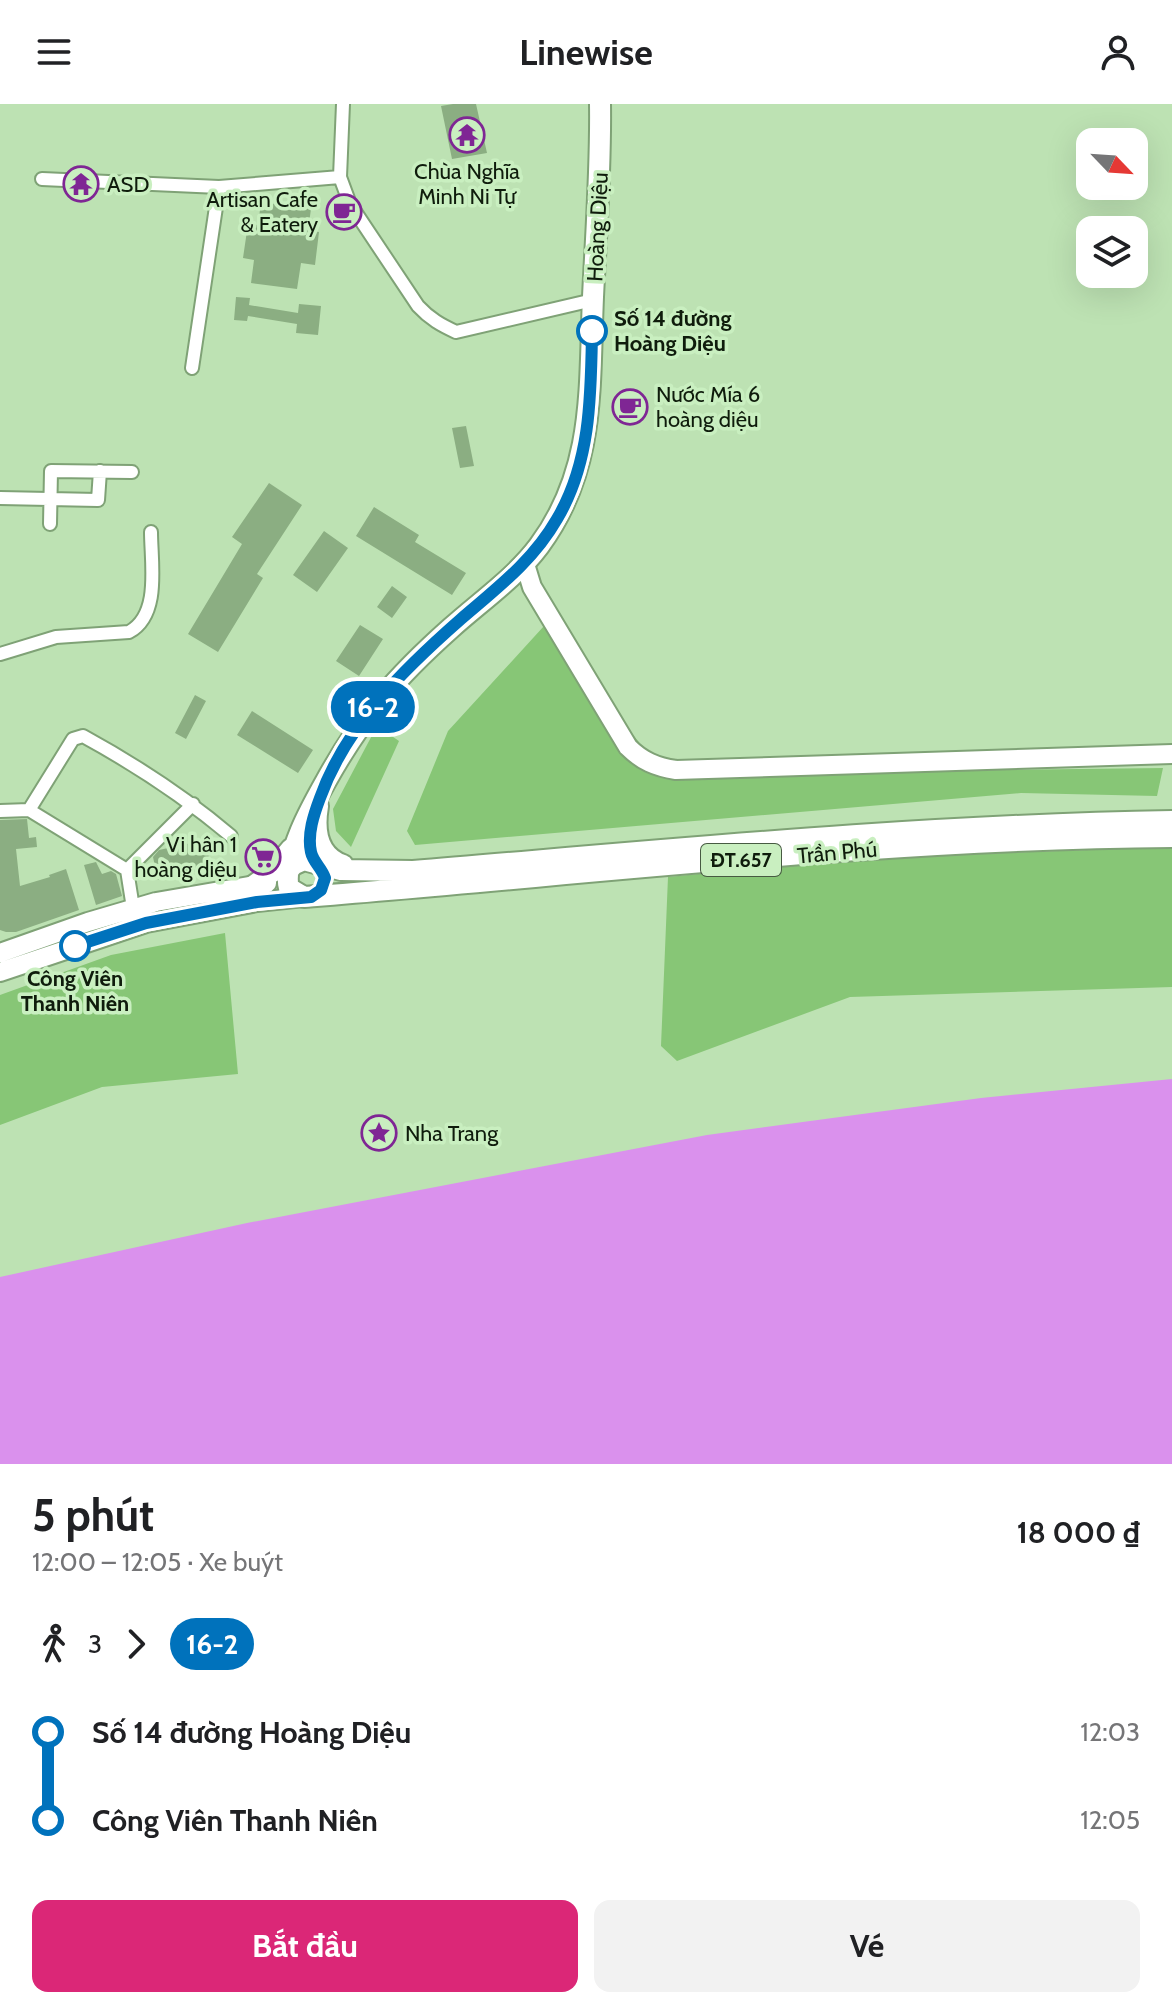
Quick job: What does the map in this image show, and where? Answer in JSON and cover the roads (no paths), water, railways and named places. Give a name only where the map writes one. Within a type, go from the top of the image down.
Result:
[{"type":"main road","name":"Hoàng Diệu","points":[[289,870],[299,836],[345,745],[391,685],[525,564],[559,516],[575,481],[585,440],[591,392],[600,104]]},
{"type":"main road","name":"Hoàng Diệu","points":[[316,862],[311,851],[311,839],[314,814],[323,790]]},
{"type":"main road","points":[[323,790],[316,827],[321,848],[337,862],[360,870]]},
{"type":"main road","name":"Trần Phú","points":[[316,862],[329,868],[413,871],[884,831],[1172,821]]},
{"type":"main road","points":[[253,886],[281,864],[299,836]]},
{"type":"main road","name":"Trần Phú","points":[[308,897],[883,848],[1063,838],[1172,837]]},
{"type":"main road","name":"ĐT.657","points":[[289,870],[298,862],[316,862]]},
{"type":"main road","points":[[289,870],[289,888],[298,896],[308,897],[321,890],[325,878],[316,862]]},
{"type":"street","points":[[343,104],[340,177],[350,204],[429,318],[456,332],[593,300]]},
{"type":"street","points":[[42,179],[219,187],[340,177]]},
{"type":"street","points":[[192,368],[219,187]]},
{"type":"street","points":[[50,524],[51,471],[132,472]]},
{"type":"street","points":[[0,498],[98,500],[100,471]]},
{"type":"street","points":[[0,654],[46,639],[129,632],[134,629],[144,618],[151,596],[151,532]]},
{"type":"street","points":[[525,564],[532,587],[628,747],[638,757],[662,768],[1172,754]]},
{"type":"street","points":[[29,810],[77,736],[83,736],[134,764],[193,804],[231,836]]},
{"type":"street","points":[[127,870],[193,804]]},
{"type":"street","points":[[0,811],[29,810],[127,870],[133,908]]},
{"type":"street","name":"ĐT.657","points":[[0,953],[133,908],[184,896],[253,886],[280,878],[289,870]]},
{"type":"street","name":"Trần Phú","points":[[0,972],[146,923],[246,904],[308,897]]},
{"type":"place","name":"Chùa Nghĩa Minh Ni Tự","points":[[467,135]]},
{"type":"place","name":"ASD","points":[[81,184]]},
{"type":"place","name":"Artisan Cafe & Eatery","points":[[344,212]]},
{"type":"place","name":"Số 14 đường Hoàng Diệu","points":[[592,331]]},
{"type":"place","name":"Nước Mía 6 hoàng diệu","points":[[630,407]]},
{"type":"place","name":"Vi hân 1 hoàng diệu","points":[[263,857]]},
{"type":"place","name":"Công Viên Thanh Niên","points":[[75,946]]},
{"type":"place","name":"Nha Trang","points":[[379,1133]]}]
